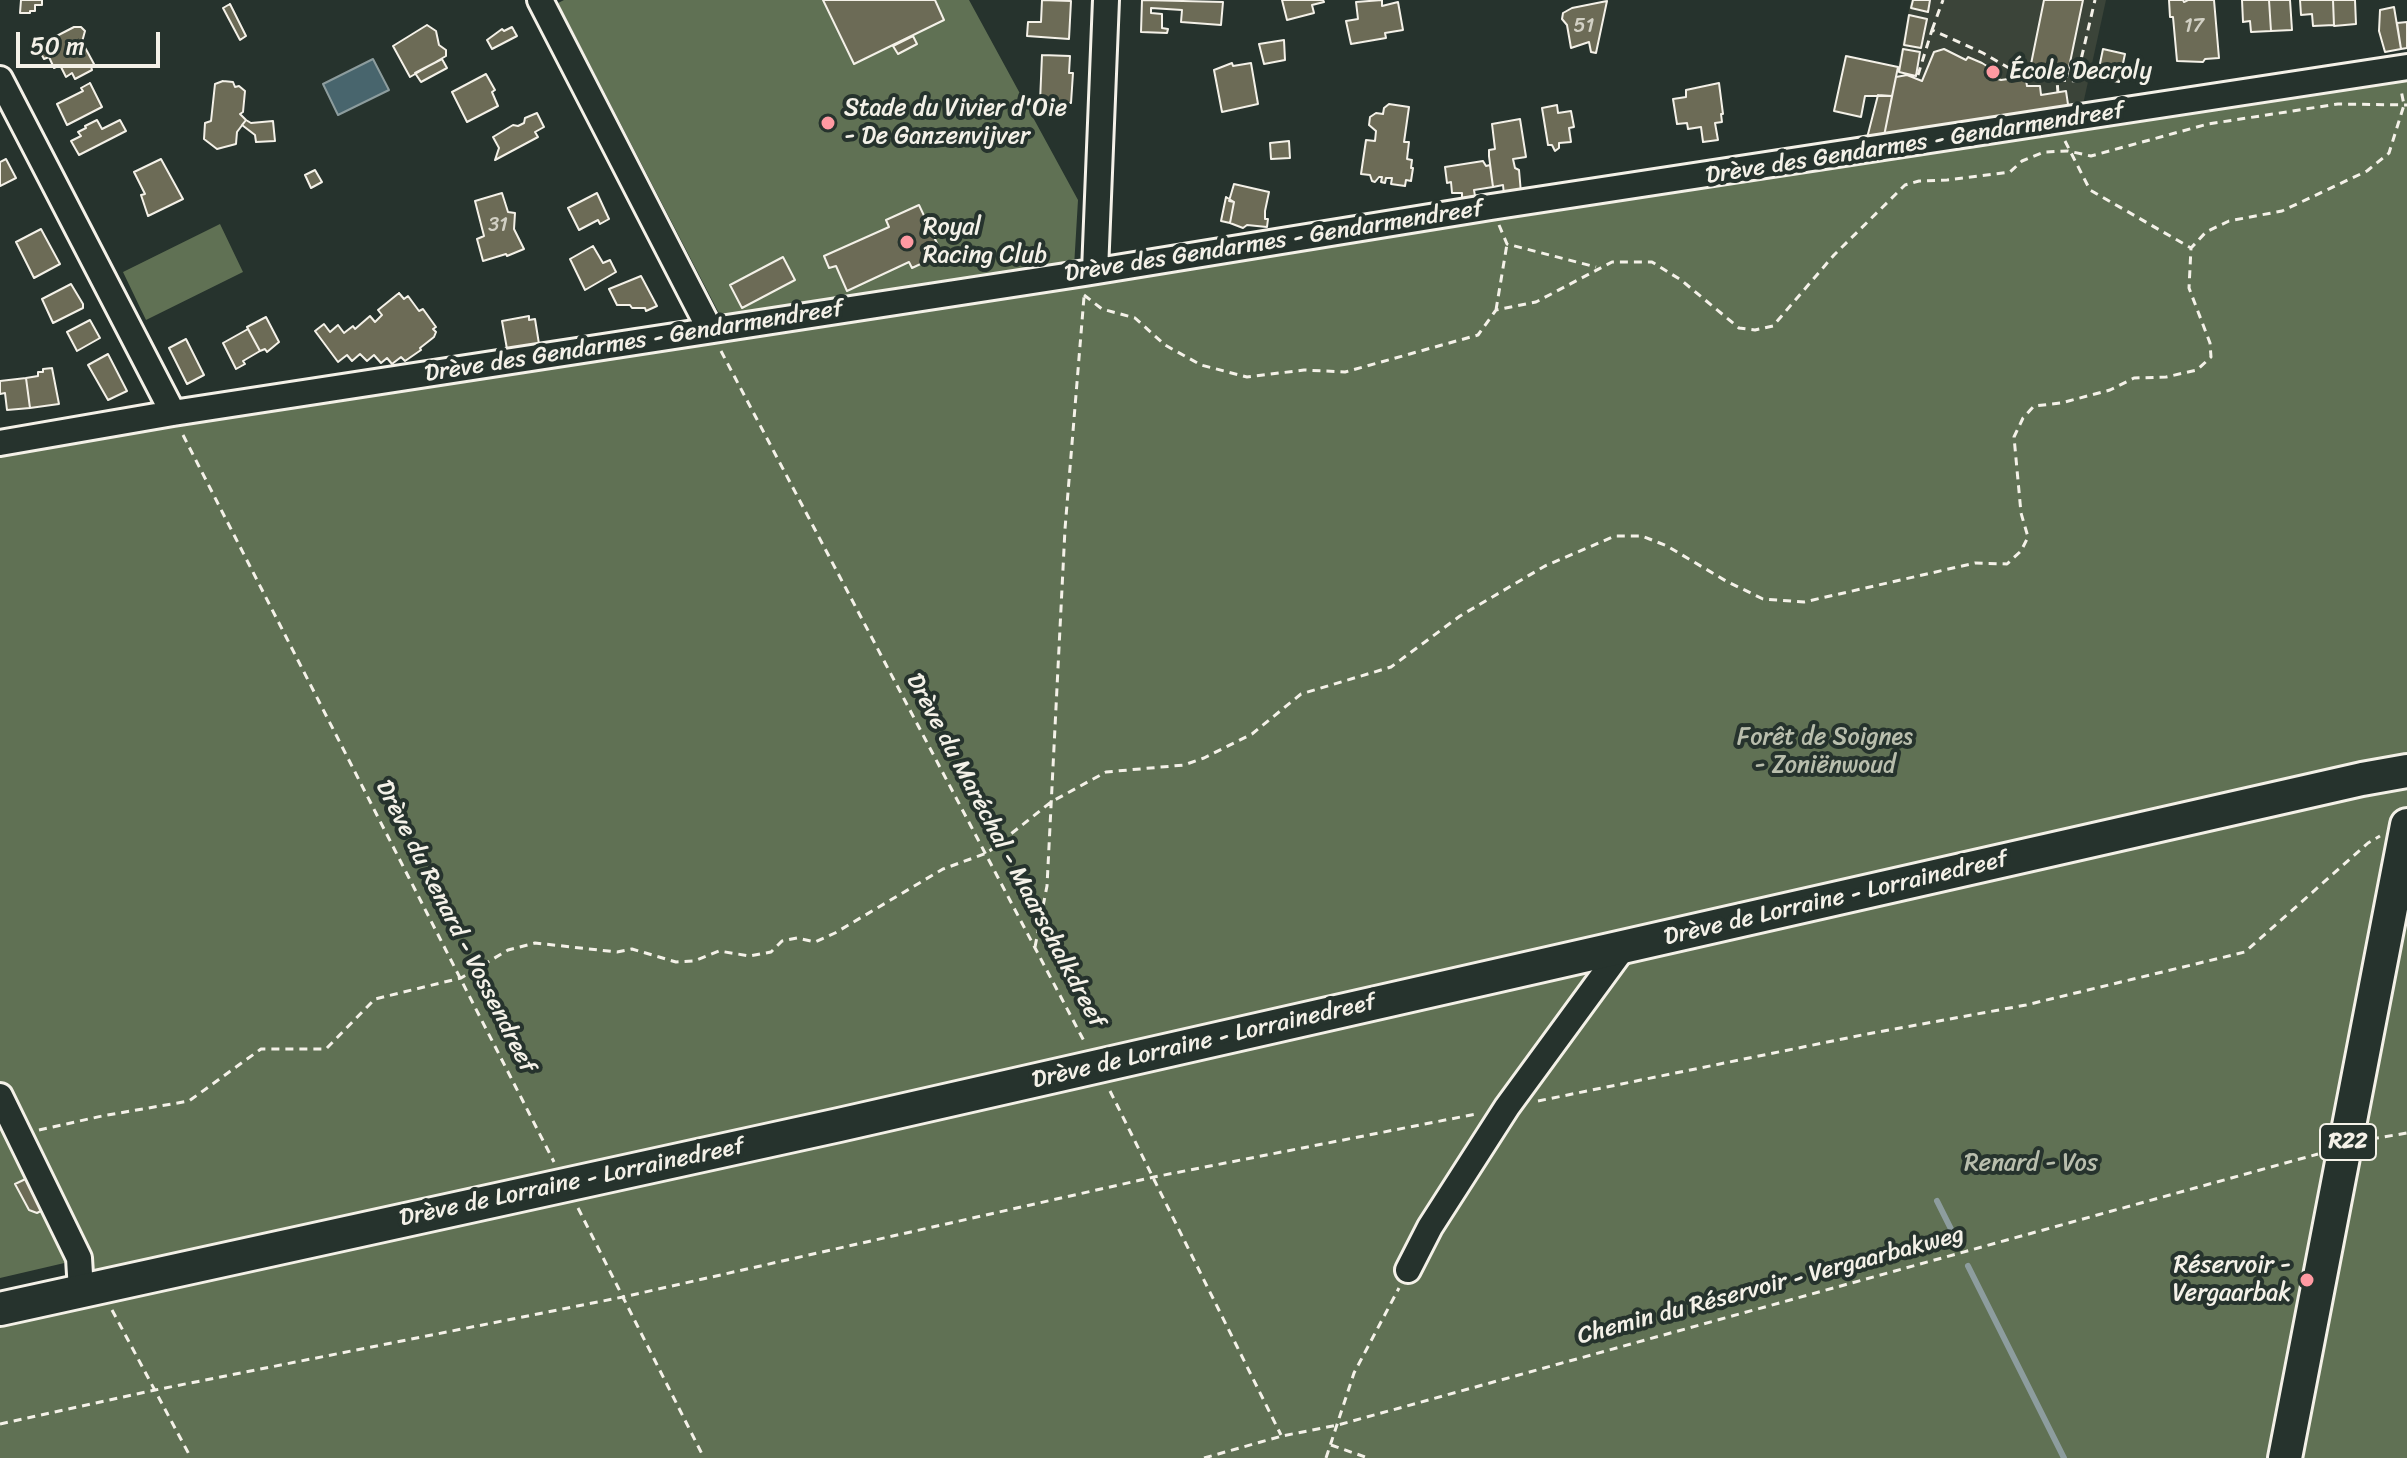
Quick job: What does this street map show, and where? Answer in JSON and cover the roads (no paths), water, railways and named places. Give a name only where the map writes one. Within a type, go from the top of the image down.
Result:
[{"type":"main road","name":"Drève de Lorraine - Lorrainedreef","points":[[0,1309],[839,1125],[2407,771]]},
{"type":"main road","name":"R22","points":[[2285,1458],[2407,825]]},
{"type":"street","points":[[540,0],[710,330]]},
{"type":"street","points":[[1088,280],[1106,0]]},
{"type":"street","name":"Drève des Gendarmes - Gendarmendreef","points":[[0,443],[173,413],[710,330],[1088,280],[1491,207],[2407,67]]},
{"type":"street","points":[[0,79],[173,413]]},
{"type":"street","points":[[1408,1270],[1430,1227],[1507,1107],[1624,947]]},
{"type":"street","points":[[0,1096],[91,1289]]},
{"type":"water","points":[[373,59],[389,90],[338,115],[323,84]]},
{"type":"waterway","points":[[1937,1201],[1956,1239]]},
{"type":"waterway","points":[[1968,1266],[2064,1458]]},
{"type":"place","name":"École Decroly","points":[[1993,72]]},
{"type":"place","name":"Stade du Vivier d'Oie - De Ganzenvijver","points":[[828,123]]},
{"type":"place","name":"Royal Racing Club","points":[[907,242]]},
{"type":"place","name":"Réservoir - Vergaarbak","points":[[2307,1280]]},
{"type":"park label","name":"Forêt de Soignes - Zoniënwoud","points":[[1825,752]]},
{"type":"park label","name":"Renard - Vos","points":[[2031,1164]]}]
